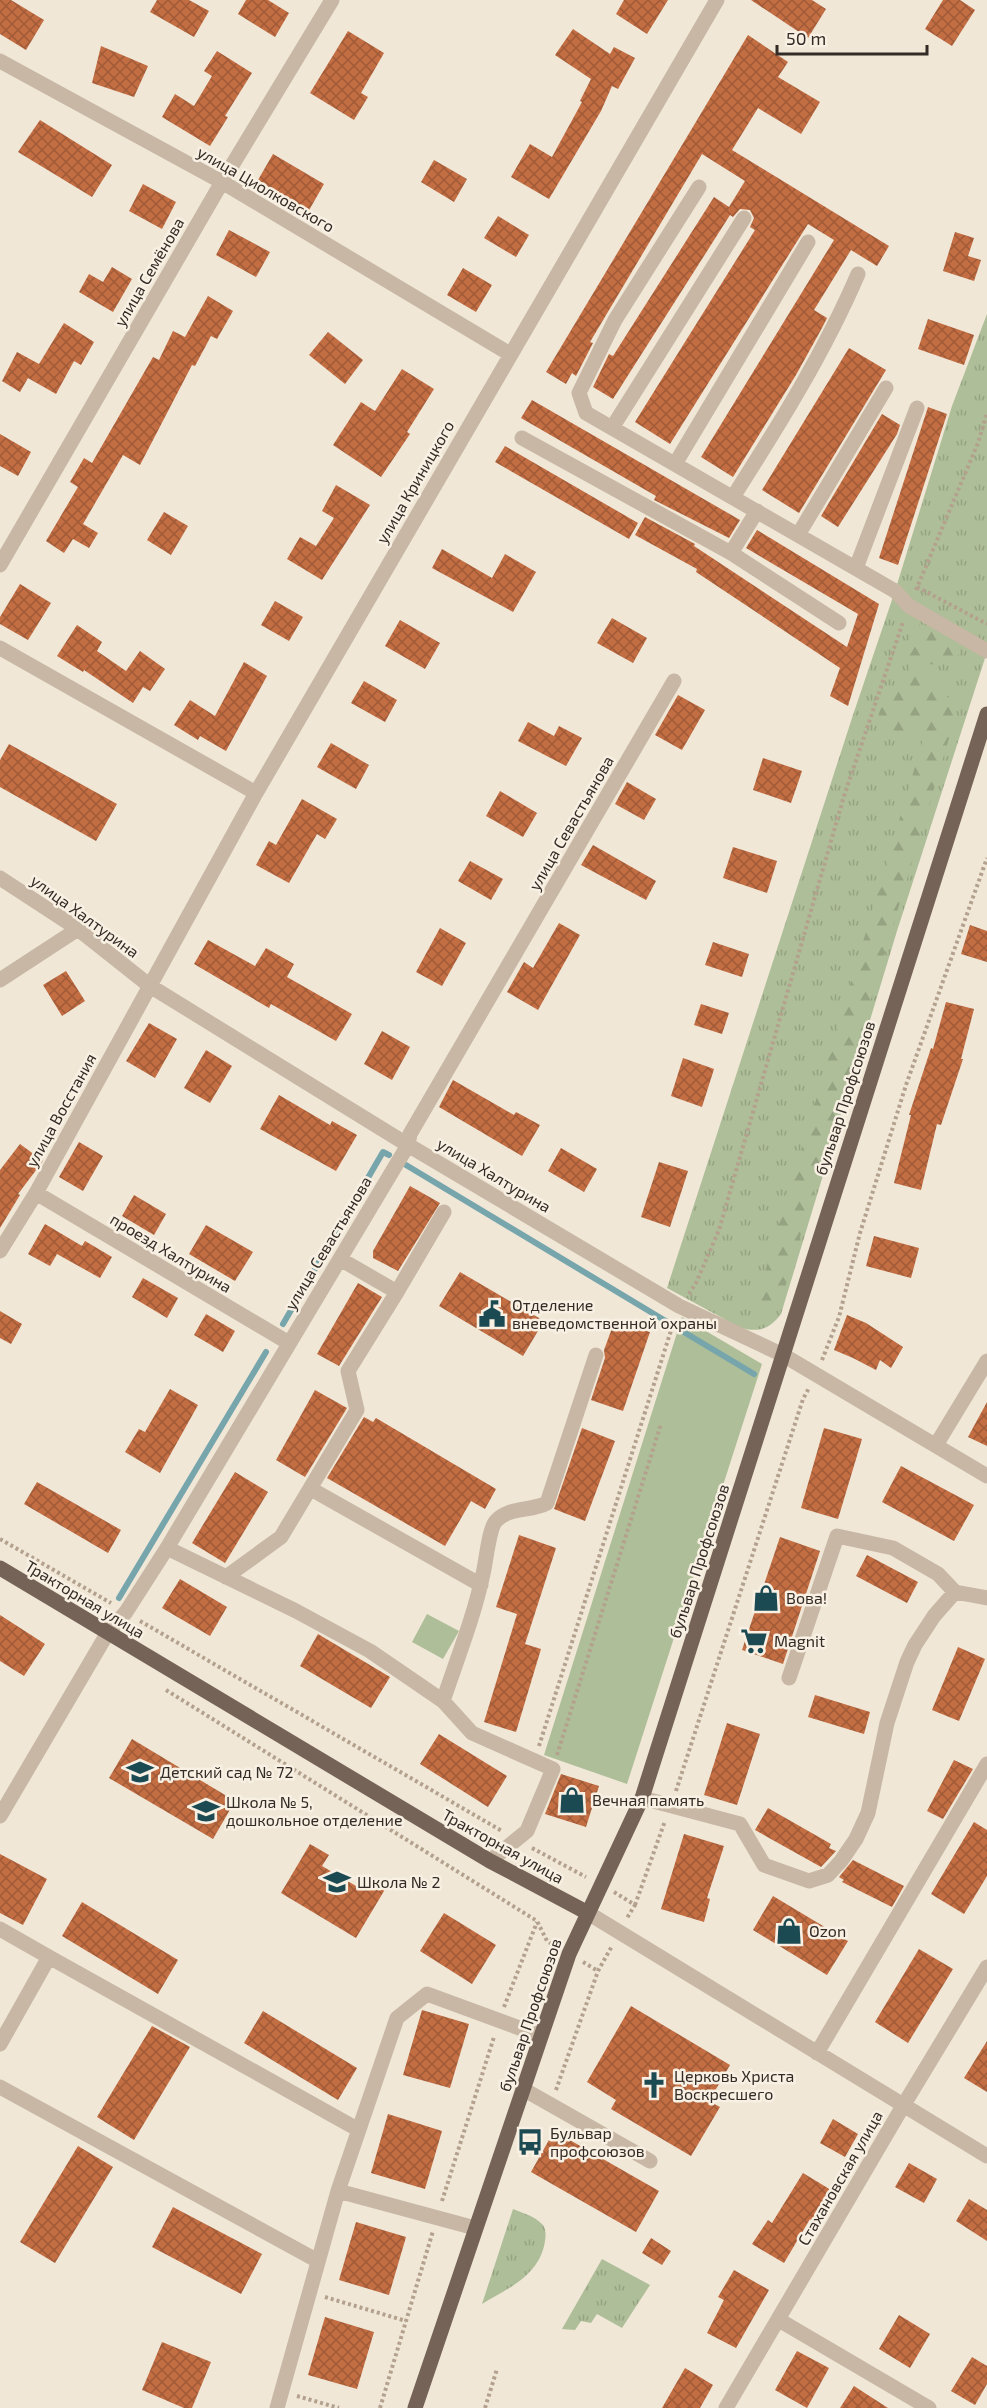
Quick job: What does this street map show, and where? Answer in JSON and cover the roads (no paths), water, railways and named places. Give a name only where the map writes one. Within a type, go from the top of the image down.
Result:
[{"type":"main road","name":"бульвар Профсоюзов","points":[[415,2408],[569,1954],[642,1798],[987,714]]},
{"type":"main road","name":"Тракторная улица","points":[[0,1568],[490,1861],[588,1913]]},
{"type":"street","name":"улица Семёнова","points":[[0,565],[222,182],[332,0]]},
{"type":"street","name":"улица Криницкого","points":[[150,986],[256,793],[717,0]]},
{"type":"street","name":"улица Циолковского","points":[[0,61],[222,182],[510,354]]},
{"type":"street","points":[[699,187],[615,320],[579,393],[586,413],[895,591],[909,606],[987,651]]},
{"type":"street","points":[[612,428],[744,218]]},
{"type":"street","points":[[675,464],[808,242]]},
{"type":"street","points":[[733,497],[780,423],[831,334],[858,274]]},
{"type":"street","points":[[798,535],[886,388]]},
{"type":"street","points":[[856,568],[917,408]]},
{"type":"street","points":[[522,438],[731,553],[839,623]]},
{"type":"street","points":[[731,553],[757,511]]},
{"type":"street","points":[[0,648],[256,793]]},
{"type":"street","name":"улица Севастьянова","points":[[0,1816],[107,1634],[126,1612],[167,1548],[408,1145],[410,1134],[674,681]]},
{"type":"street","name":"улица Халтурина","points":[[0,878],[78,929],[150,986],[408,1145],[679,1306],[783,1356],[987,1476]]},
{"type":"street","points":[[0,980],[78,929]]},
{"type":"street","name":"улица Восстания","points":[[0,1251],[36,1193],[150,986]]},
{"type":"street","name":"проезд Халтурина","points":[[36,1193],[289,1343]]},
{"type":"street","points":[[226,1577],[281,1537],[311,1489],[357,1410],[348,1371],[444,1212]]},
{"type":"street","points":[[340,1259],[397,1292]]},
{"type":"street","points":[[443,1701],[481,1585],[494,1522],[504,1514],[515,1510],[539,1507],[547,1503],[596,1355]]},
{"type":"street","points":[[936,1446],[987,1361]]},
{"type":"street","points":[[311,1489],[481,1585]]},
{"type":"street","points":[[789,1678],[837,1536],[893,1548],[938,1574],[955,1592],[987,1598]]},
{"type":"street","points":[[167,1548],[370,1651],[443,1701],[472,1732],[553,1768],[527,1831],[490,1861]]},
{"type":"street","points":[[642,1798],[740,1824],[764,1865],[809,1881],[828,1875],[856,1839],[868,1813],[887,1723],[915,1645],[934,1616],[955,1592]]},
{"type":"street","points":[[817,2053],[987,1764]]},
{"type":"street","name":"Тракторная улица","points":[[588,1913],[987,2156]]},
{"type":"street","points":[[0,1929],[359,2130]]},
{"type":"street","points":[[0,2044],[49,1957]]},
{"type":"street","name":"Стахановская улица","points":[[726,2408],[987,1967]]},
{"type":"street","points":[[277,2408],[338,2191],[397,2018],[427,1994],[541,2036]]},
{"type":"street","points":[[0,2087],[318,2261]]},
{"type":"street","points":[[523,2089],[650,2161]]},
{"type":"street","points":[[338,2191],[476,2228]]},
{"type":"street","points":[[779,2320],[929,2408]]},
{"type":"waterway","points":[[283,1324],[383,1152],[389,1155]]},
{"type":"waterway","points":[[406,1165],[669,1323]]},
{"type":"waterway","points":[[677,1328],[754,1374]]},
{"type":"waterway","points":[[119,1598],[266,1352]]},
{"type":"place","name":"Отделение вневедомственной охраны","points":[[492,1314]]},
{"type":"place","name":"Вова!","points":[[766,1598]]},
{"type":"place","name":"Magnit","points":[[754,1641]]},
{"type":"place","name":"Детский сад № 72","points":[[140,1772]]},
{"type":"place","name":"Вечная память","points":[[572,1800]]},
{"type":"place","name":"Школа № 5, дошкольное отделение","points":[[206,1811]]},
{"type":"place","name":"Школа № 2","points":[[337,1882]]},
{"type":"place","name":"Ozon","points":[[789,1931]]},
{"type":"place","name":"Церковь Христа Воскресшего","points":[[654,2085]]},
{"type":"place","name":"Бульвар профсоюзов","points":[[530,2142]]}]
